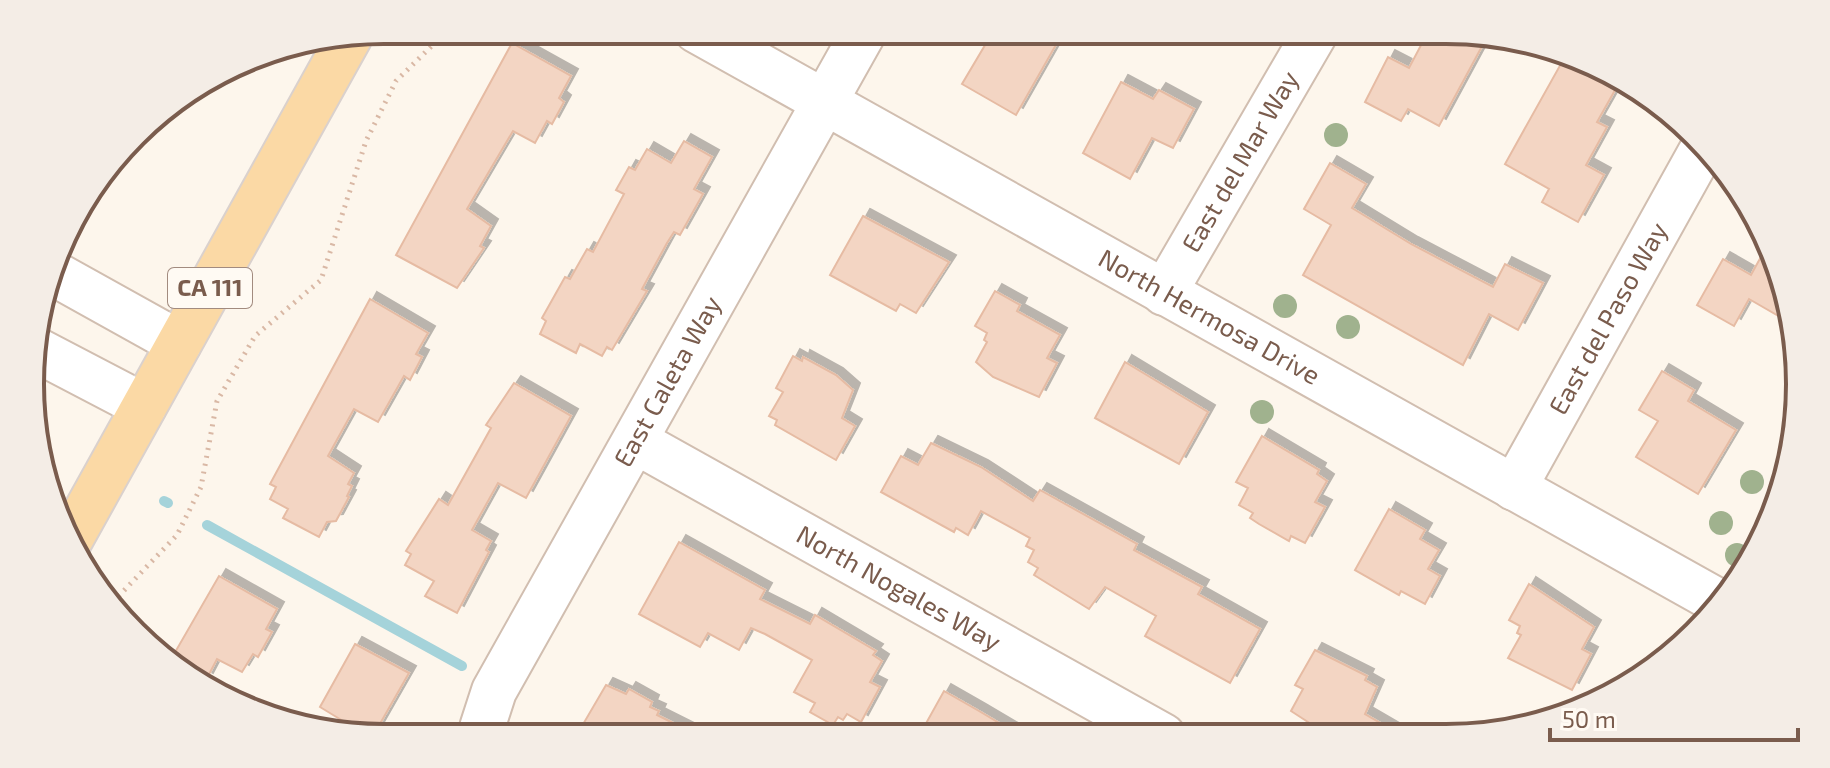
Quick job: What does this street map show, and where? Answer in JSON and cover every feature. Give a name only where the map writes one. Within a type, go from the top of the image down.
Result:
[{"type":"main road","name":"CA 111","points":[[76,528],[340,47]]},
{"type":"street","name":"North Hermosa Drive","points":[[721,44],[1711,597]]},
{"type":"street","name":"East Caleta Way","points":[[483,724],[494,691],[857,44]]},
{"type":"street","name":"East del Mar Way","points":[[1164,293],[1309,44]]},
{"type":"street","name":"East del Paso Way","points":[[1514,488],[1698,156]]},
{"type":"street","points":[[61,277],[179,343]]},
{"type":"street","points":[[46,355],[144,406]]},
{"type":"street","name":"North Nogales Way","points":[[635,441],[1142,724]]},
{"type":"path","points":[[118,596],[177,535],[201,487],[217,401],[255,336],[321,280],[366,141],[396,81],[434,44]]},
{"type":"building","points":[[511,44],[571,76],[559,98],[564,102],[552,124],[547,121],[535,143],[513,131],[467,209],[491,226],[480,246],[484,248],[457,288],[396,255]]},
{"type":"building","points":[[986,44],[1056,44],[1016,115],[962,84]]},
{"type":"building","points":[[1422,44],[1482,46],[1439,126],[1408,109],[1401,121],[1365,102],[1388,57],[1409,68]]},
{"type":"building","points":[[1561,64],[1615,90],[1597,122],[1607,127],[1586,165],[1604,175],[1578,222],[1542,202],[1549,189],[1505,164]]},
{"type":"building","points":[[1121,82],[1153,99],[1159,90],[1194,109],[1173,148],[1152,138],[1130,179],[1083,153]]},
{"type":"building","points":[[684,141],[712,157],[694,189],[703,194],[680,235],[674,232],[667,243],[642,289],[647,291],[612,350],[607,347],[602,356],[580,344],[576,353],[540,334],[546,321],[542,318],[565,277],[570,279],[587,249],[593,252],[624,194],[616,190],[629,167],[635,170],[647,149],[671,163]]},
{"type":"building","points":[[1330,163],[1366,184],[1352,208],[1411,244],[1493,287],[1505,264],[1543,283],[1518,330],[1489,314],[1463,365],[1303,275],[1331,225],[1304,209]]},
{"type":"building","points":[[863,216],[949,262],[916,313],[900,304],[896,311],[830,275]]},
{"type":"building","points":[[1761,257],[1779,316],[1749,299],[1734,326],[1697,305],[1723,259],[1751,275]]},
{"type":"building","points":[[995,291],[1020,305],[1017,311],[1060,335],[1047,358],[1057,363],[1039,397],[993,377],[976,362],[987,342],[984,340],[987,333],[975,326]]},
{"type":"building","points":[[370,299],[428,333],[416,354],[422,357],[410,380],[404,376],[378,422],[354,409],[328,456],[354,473],[348,484],[352,486],[349,497],[336,521],[327,522],[319,537],[283,518],[288,509],[270,499],[276,487],[270,484]]},
{"type":"building","points":[[793,356],[802,361],[803,357],[836,375],[853,390],[842,418],[855,426],[836,460],[775,425],[777,420],[769,416],[783,392],[776,388]]},
{"type":"building","points":[[1125,362],[1208,412],[1179,464],[1095,418]]},
{"type":"building","points":[[1662,371],[1694,390],[1688,401],[1736,430],[1698,494],[1636,457],[1658,421],[1639,410]]},
{"type":"building","points":[[514,383],[571,416],[526,498],[498,483],[472,530],[491,541],[486,550],[489,552],[457,613],[425,596],[434,581],[405,565],[411,554],[406,551],[439,499],[448,505],[491,428],[486,425]]},
{"type":"building","points":[[1262,436],[1319,470],[1317,474],[1327,481],[1315,502],[1325,507],[1305,543],[1291,536],[1289,541],[1259,524],[1250,518],[1253,513],[1239,505],[1248,488],[1236,482]]},
{"type":"building","points":[[931,443],[981,467],[1033,501],[1040,490],[1137,544],[1134,550],[1202,587],[1198,594],[1260,629],[1230,683],[1145,636],[1156,616],[1105,587],[1089,609],[1034,575],[1038,568],[1028,562],[1034,550],[1026,546],[1030,538],[981,511],[968,535],[956,528],[954,532],[881,492],[901,456],[918,465]]},
{"type":"building","points":[[1389,509],[1425,530],[1420,539],[1439,550],[1428,569],[1440,576],[1425,604],[1401,591],[1399,595],[1355,570]]},
{"type":"building","points":[[679,542],[765,590],[760,599],[810,624],[815,615],[876,651],[873,655],[882,661],[870,682],[880,687],[861,722],[847,714],[843,720],[838,717],[831,724],[810,712],[815,703],[794,692],[812,660],[751,628],[739,650],[708,633],[700,647],[639,614]]},
{"type":"building","points":[[219,576],[277,609],[266,629],[272,632],[258,657],[253,654],[242,672],[217,659],[209,675],[175,652]]},
{"type":"building","points":[[1529,584],[1594,627],[1582,649],[1591,654],[1572,690],[1508,658],[1521,635],[1517,633],[1520,626],[1509,620]]},
{"type":"building","points":[[355,644],[409,673],[380,724],[343,721],[320,707]]},
{"type":"building","points":[[1315,650],[1367,676],[1365,680],[1377,687],[1365,714],[1382,724],[1311,724],[1291,711],[1303,689],[1295,685]]},
{"type":"building","points":[[606,685],[626,694],[629,689],[652,702],[650,707],[659,711],[657,715],[675,724],[583,724]]},
{"type":"building","points":[[944,691],[1001,724],[926,724]]},
{"type":"waterway","points":[[164,501],[168,503]]},
{"type":"waterway","points":[[207,525],[462,666]]}]
